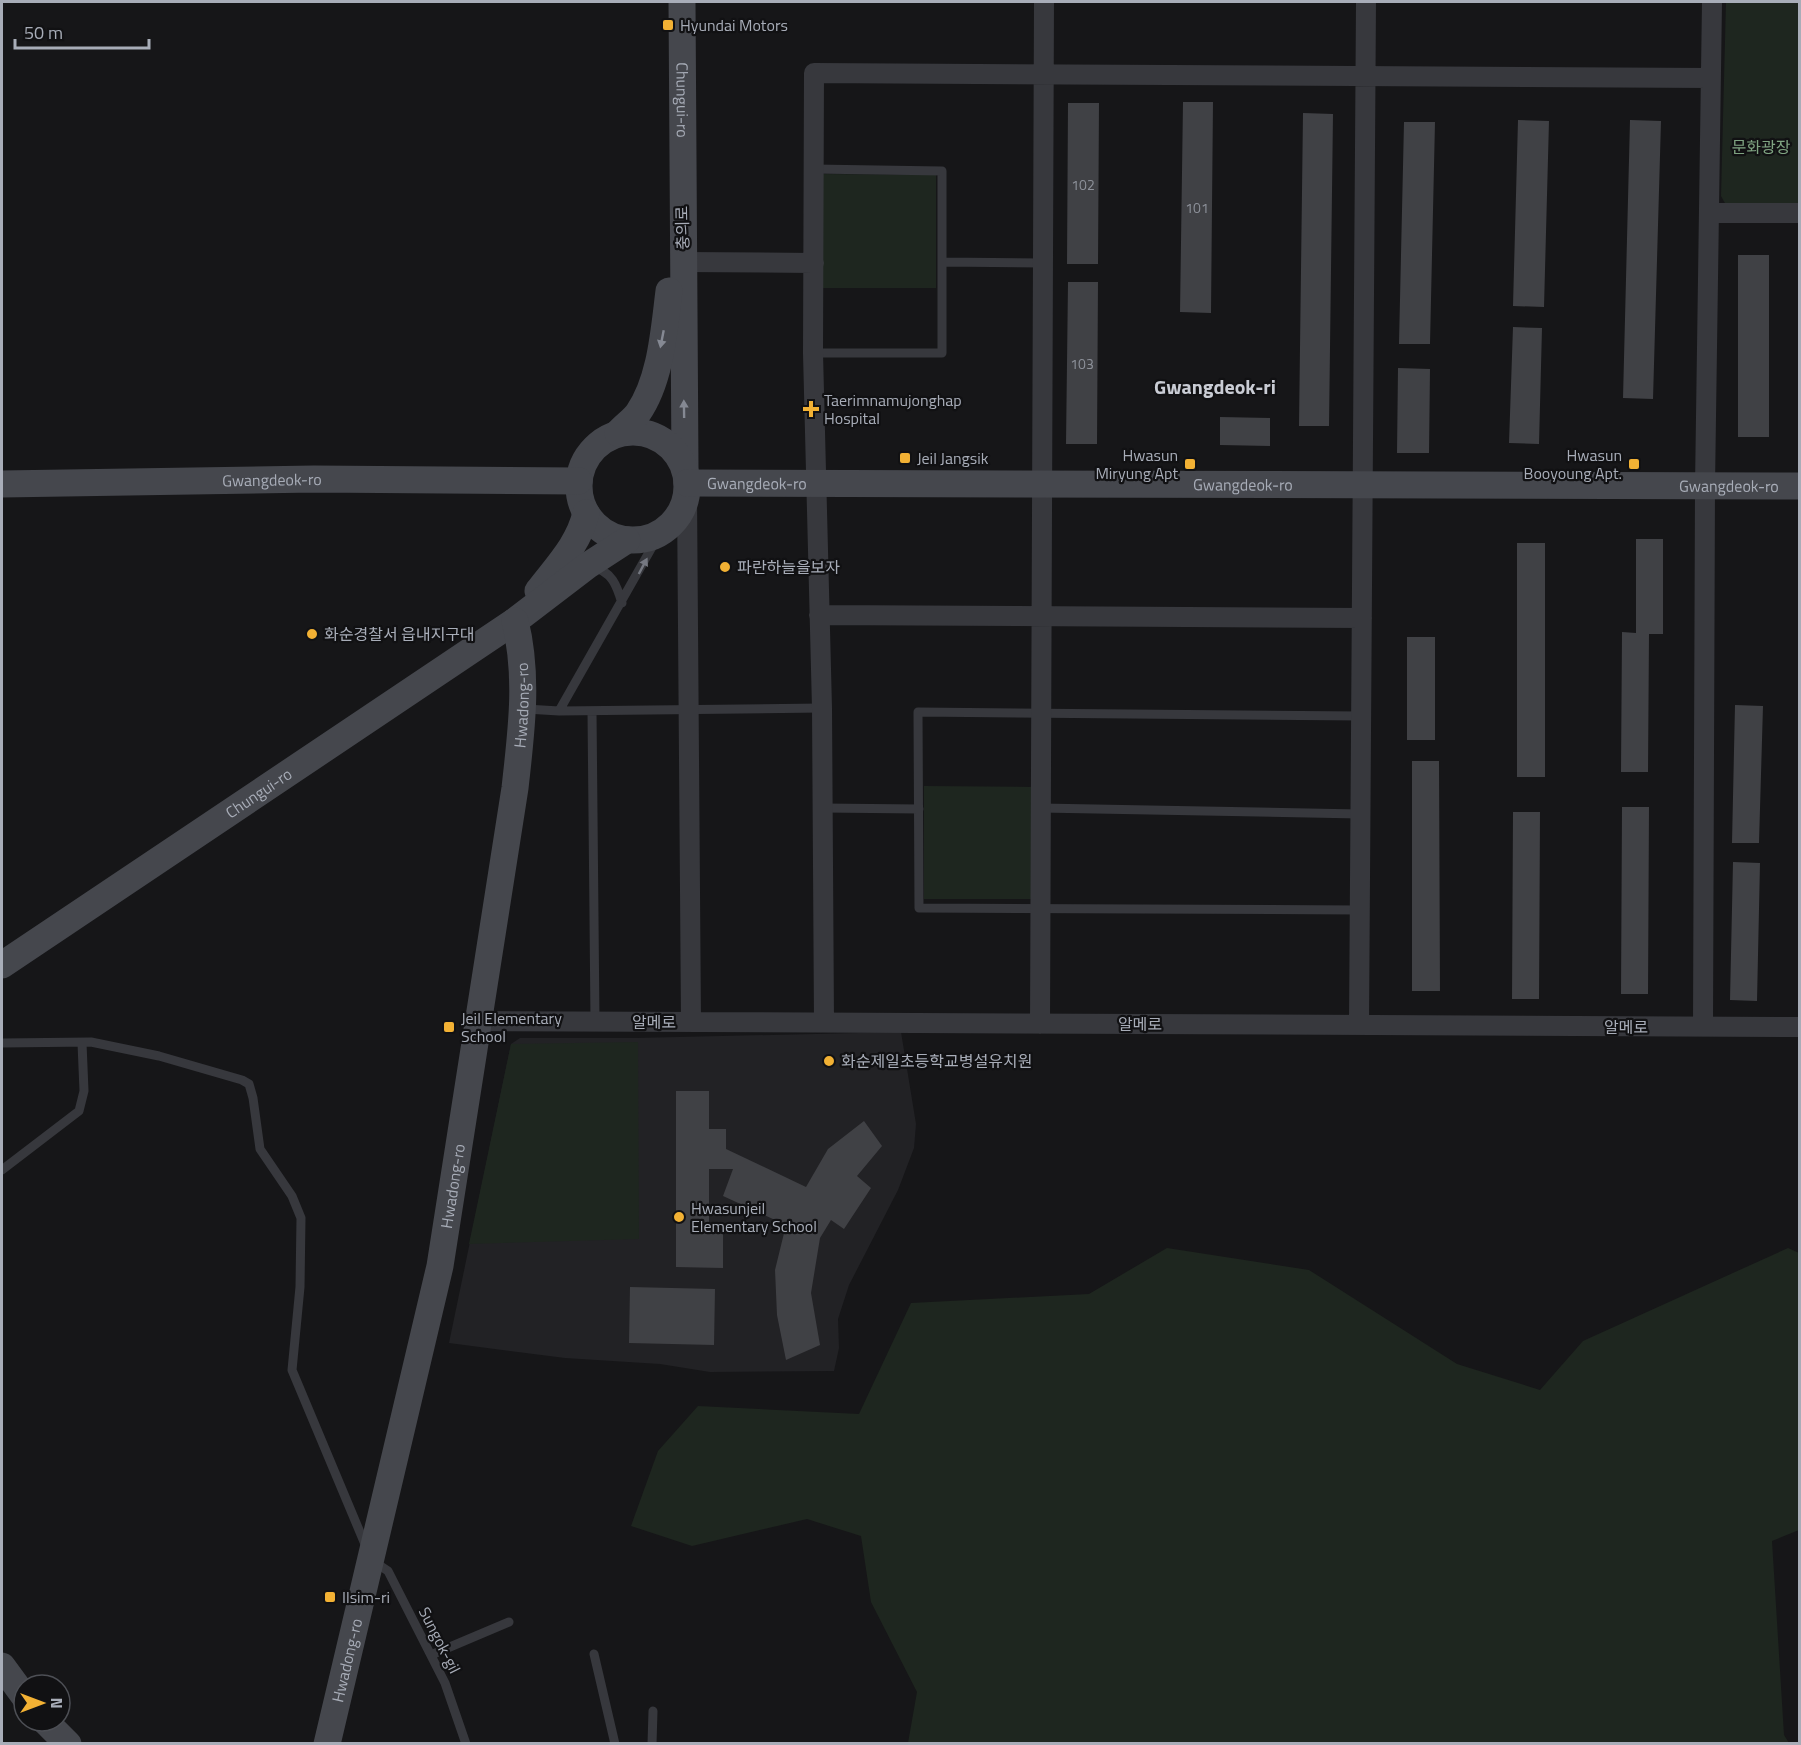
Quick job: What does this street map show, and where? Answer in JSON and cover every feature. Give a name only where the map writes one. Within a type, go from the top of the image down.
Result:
[{"type":"street","name":"Chungui-ro","points":[[681,2],[682,198]]},
{"type":"street","points":[[1040,1024],[1044,2]]},
{"type":"street","points":[[1359,1025],[1366,2]]},
{"type":"street","points":[[1703,1027],[1705,486],[1712,2]]},
{"type":"street","points":[[824,1022],[822,708],[813,353],[814,73],[1710,78]]},
{"type":"street","name":"충의로","points":[[682,198],[686,482]]},
{"type":"street","name":"충의로","points":[[618,433],[638,412],[650,387],[658,357],[682,198]]},
{"type":"street","points":[[1709,213],[1800,213]]},
{"type":"street","points":[[682,262],[813,263]]},
{"type":"street","points":[[686,482],[682,510],[673,523],[660,533],[645,539],[627,540],[612,536],[597,527],[586,513],[580,498],[579,481],[582,465],[591,451],[603,440],[618,433],[634,431],[651,434],[666,441],[677,453],[686,482],[692,1022]]},
{"type":"street","name":"Gwangdeok-ro","points":[[2,484],[314,479],[579,481]]},
{"type":"street","name":"Gwangdeok-ro","points":[[686,482],[1800,486]]},
{"type":"street","points":[[514,621],[569,551],[582,530],[586,513]]},
{"type":"street","points":[[514,621],[587,566],[627,540]]},
{"type":"street","points":[[819,615],[1362,618]]},
{"type":"street","name":"Chungui-ro","points":[[2,965],[514,621]]},
{"type":"street","name":"Hwadong-ro","points":[[327,1743],[440,1266],[480,1021],[514,789],[523,709],[520,642],[514,621]]},
{"type":"street","name":"알메로","points":[[480,1021],[1800,1027]]},
{"type":"street","points":[[2,1666],[12,1680]]},
{"type":"lane","points":[[813,169],[942,171],[942,353],[813,353]]},
{"type":"lane","points":[[942,262],[1043,263]]},
{"type":"lane","points":[[558,711],[624,601],[660,533]]},
{"type":"lane","points":[[587,566],[601,569],[609,575],[624,601]]},
{"type":"lane","points":[[523,709],[592,711],[822,708]]},
{"type":"lane","points":[[592,711],[595,1022]]},
{"type":"lane","points":[[1360,910],[919,908],[918,712],[1361,717]]},
{"type":"lane","points":[[823,808],[919,809]]},
{"type":"lane","points":[[1041,808],[1360,814]]},
{"type":"lane","points":[[2,1170],[79,1111],[84,1091],[82,1042]]},
{"type":"lane","points":[[2,1043],[82,1042],[159,1056],[249,1084],[260,1149],[292,1196],[301,1218],[300,1287],[292,1370],[371,1559]]},
{"type":"lane","name":"Sungok-gil","points":[[371,1559],[388,1571],[445,1683],[466,1743]]},
{"type":"lane","points":[[431,1655],[509,1622]]},
{"type":"lane","points":[[594,1654],[615,1743]]},
{"type":"lane","points":[[652,1743],[653,1711]]},
{"type":"shaded area","name":"Hwasunjeil Elementary School","points":[[901,1032],[916,1124],[914,1148],[898,1190],[849,1285],[838,1319],[839,1348],[834,1371],[710,1372],[660,1364],[565,1358],[449,1343],[511,1044],[520,1038],[636,1038]]},
{"type":"green space","name":"문화광장","points":[[1726,2],[1799,2],[1799,206],[1726,205],[1721,196]]},
{"type":"green space","points":[[822,174],[936,175],[936,288],[821,288]]},
{"type":"green space","points":[[924,786],[1032,787],[1032,899],[924,899]]},
{"type":"green space","points":[[638,1042],[639,1239],[469,1244],[511,1044]]},
{"type":"green space","points":[[1167,1248],[1309,1270],[1457,1364],[1540,1390],[1583,1341],[1788,1248],[1799,1253],[1799,1530],[1772,1541],[1784,1735],[1789,1743],[908,1743],[917,1692],[871,1602],[861,1536],[807,1519],[692,1546],[631,1526],[658,1451],[698,1406],[859,1414],[911,1303],[1089,1294]]},
{"type":"building","points":[[1183,102],[1213,102],[1211,313],[1180,312]]},
{"type":"building","points":[[1068,103],[1099,103],[1098,264],[1067,264]]},
{"type":"building","points":[[1303,113],[1333,114],[1329,426],[1299,426]]},
{"type":"building","points":[[1518,120],[1549,121],[1544,307],[1513,306]]},
{"type":"building","points":[[1630,120],[1661,121],[1653,399],[1623,398]]},
{"type":"building","points":[[1404,122],[1435,122],[1430,344],[1399,344]]},
{"type":"building","points":[[1738,255],[1769,255],[1769,437],[1738,437]]},
{"type":"building","points":[[1068,282],[1098,282],[1097,444],[1066,444]]},
{"type":"building","points":[[1513,327],[1542,328],[1539,444],[1509,443]]},
{"type":"building","points":[[1398,368],[1430,369],[1429,453],[1397,453]]},
{"type":"building","points":[[1220,417],[1270,418],[1270,446],[1220,445]]},
{"type":"building","points":[[1636,539],[1663,539],[1663,634],[1649,634],[1648,772],[1621,772],[1622,632],[1636,633]]},
{"type":"building","points":[[1517,543],[1545,543],[1545,777],[1517,777]]},
{"type":"building","points":[[1407,637],[1435,637],[1435,740],[1407,740]]},
{"type":"building","points":[[1735,705],[1763,706],[1759,843],[1732,843]]},
{"type":"building","points":[[1412,761],[1439,761],[1440,991],[1412,991]]},
{"type":"building","points":[[1622,807],[1649,807],[1648,994],[1621,994]]},
{"type":"building","points":[[1513,812],[1540,812],[1539,999],[1512,999]]},
{"type":"building","points":[[1733,862],[1760,863],[1757,1001],[1730,1000]]},
{"type":"building","points":[[676,1091],[709,1091],[709,1129],[726,1129],[726,1149],[806,1187],[828,1149],[864,1121],[882,1146],[857,1176],[871,1188],[844,1229],[831,1220],[820,1238],[811,1293],[820,1345],[786,1360],[777,1315],[775,1270],[786,1225],[723,1196],[733,1169],[709,1169],[709,1230],[723,1230],[723,1268],[676,1267]]},
{"type":"building","points":[[630,1287],[715,1289],[714,1345],[629,1343]]},
{"type":"place","name":"Hyundai Motors","points":[[668,25]]},
{"type":"place","name":"Taerimnamujonghap Hospital","points":[[811,409]]},
{"type":"place","name":"Jeil Jangsik","points":[[905,458]]},
{"type":"place","name":"Hwasun Miryung Apt","points":[[1190,464]]},
{"type":"place","name":"Hwasun Booyoung Apt.","points":[[1634,464]]},
{"type":"place","name":"파란하늘을보자","points":[[725,567]]},
{"type":"place","name":"화순경찰서 읍내지구대","points":[[312,634]]},
{"type":"place","name":"Jeil Elementary School","points":[[449,1027]]},
{"type":"place","name":"화순제일초등학교병설유치원","points":[[829,1061]]},
{"type":"place","name":"Hwasunjeil Elementary School","points":[[679,1217]]},
{"type":"place","name":"Ilsim-ri","points":[[330,1597]]},
{"type":"district","name":"Gwangdeok-ri","points":[[1215,386]]}]
